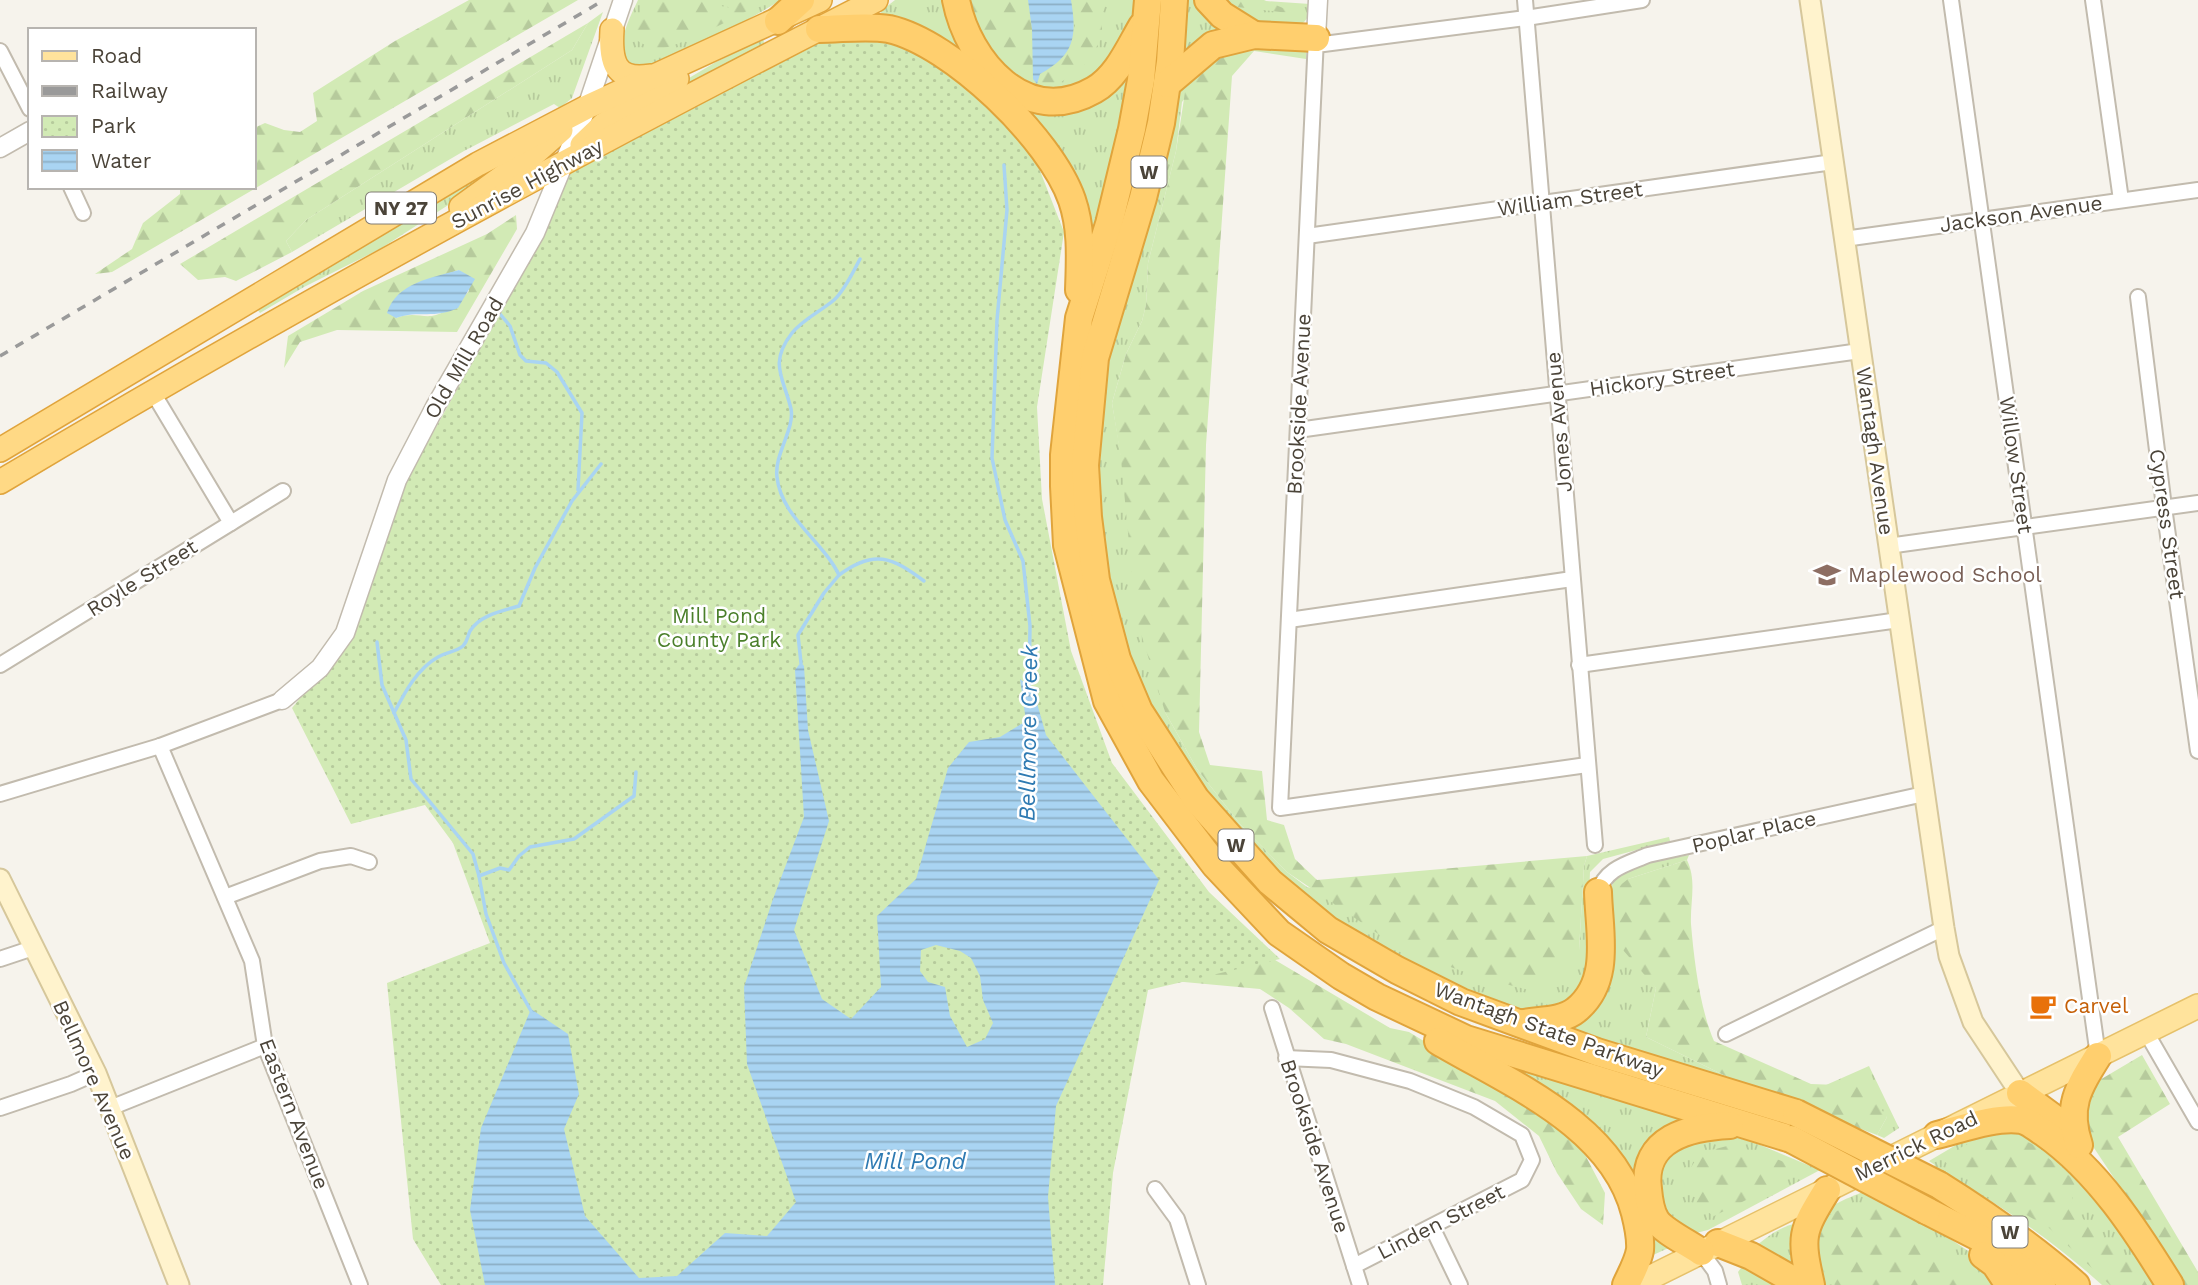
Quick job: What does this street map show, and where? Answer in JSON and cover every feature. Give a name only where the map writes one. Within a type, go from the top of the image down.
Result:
[{"type":"highway","points":[[778,21],[801,0]]},
{"type":"highway","name":"Sunrise Highway","points":[[0,450],[415,200],[587,107],[820,0]]},
{"type":"highway","name":"Sunrise Highway","points":[[0,482],[183,373],[429,237],[562,164],[876,0]]},
{"type":"highway","points":[[956,0],[962,26],[978,57],[987,68],[996,78],[1038,100],[1066,100],[1095,90],[1119,66],[1147,9]]},
{"type":"highway","name":"Wantagh State Parkway","points":[[1174,0],[1161,123],[1143,198],[1095,358],[1085,465],[1096,580],[1117,659],[1139,711],[1196,799],[1270,882],[1328,930],[1397,970],[1461,1002],[1794,1126],[1939,1185],[2015,1236],[2076,1285]]},
{"type":"highway","points":[[1208,0],[1222,15],[1254,35]]},
{"type":"highway","name":"Wantagh State Parkway","points":[[1147,9],[1141,80],[1132,129],[1110,224],[1079,318],[1064,456],[1067,545],[1107,701],[1151,781],[1215,865],[1279,933],[1341,976],[1377,997],[1466,1039],[1740,1124],[1794,1126],[1927,1211],[1982,1239],[2042,1285]]},
{"type":"highway","points":[[819,29],[886,29],[912,36],[947,55],[983,85],[1036,139],[1071,197],[1080,229],[1079,318]]},
{"type":"highway","points":[[612,30],[613,59],[620,71],[640,78],[663,72]]},
{"type":"highway","points":[[1167,84],[1213,45],[1254,35],[1316,42]]},
{"type":"highway","points":[[562,164],[603,125],[694,69],[703,55]]},
{"type":"highway","points":[[429,237],[468,201],[534,154],[587,107]]},
{"type":"highway","points":[[1521,1023],[1559,1017],[1576,1010],[1592,990],[1599,977],[1602,945],[1598,892]]},
{"type":"highway","points":[[1377,997],[1438,1041],[1555,1109],[1583,1132],[1607,1159],[1632,1202],[1640,1233],[1639,1254],[1626,1285]]},
{"type":"highway","points":[[2082,1154],[2073,1128],[2074,1105],[2081,1083],[2098,1056]]},
{"type":"highway","points":[[2020,1093],[2058,1121],[2105,1192]]},
{"type":"highway","points":[[1937,1135],[1977,1125],[2024,1120],[2057,1142],[2079,1162],[2152,1255],[2170,1285]]},
{"type":"highway","points":[[1740,1124],[1683,1131],[1666,1141],[1653,1157],[1648,1170],[1646,1180],[1650,1205],[1657,1223],[1710,1247],[1751,1256],[1802,1285]]},
{"type":"highway","points":[[1811,1285],[1804,1254],[1804,1233],[1827,1190]]},
{"type":"highway","points":[[1927,1211],[1995,1264],[2010,1285]]},
{"type":"highway","points":[[2015,1236],[2084,1285]]},
{"type":"main road","name":"Wantagh Avenue","points":[[1810,0],[1949,956],[1973,1022],[2020,1093]]},
{"type":"main road","name":"Bellmore Avenue","points":[[0,879],[96,1073],[179,1285]]},
{"type":"main road","name":"Merrick Road","points":[[1634,1285],[2198,1006]]},
{"type":"street","name":"Old Mill Road","points":[[282,700],[320,668],[345,634],[397,480],[435,407],[535,233],[587,107],[623,0]]},
{"type":"street","name":"Brookside Avenue","points":[[1318,0],[1280,808],[1587,765]]},
{"type":"street","name":"Jones Avenue","points":[[1525,0],[1595,845]]},
{"type":"street","points":[[1316,42],[1526,18],[1642,0]]},
{"type":"street","name":"Willow Street","points":[[1951,0],[2098,1056]]},
{"type":"street","points":[[2093,0],[2121,200]]},
{"type":"street","points":[[0,51],[28,105]]},
{"type":"street","points":[[0,148],[28,132]]},
{"type":"street","name":"William Street","points":[[1307,236],[1833,162]]},
{"type":"street","points":[[72,189],[83,213]]},
{"type":"street","name":"Jackson Avenue","points":[[1844,239],[2198,190]]},
{"type":"street","name":"Cypress Street","points":[[2138,297],[2198,751]]},
{"type":"street","points":[[169,348],[183,373]]},
{"type":"street","name":"Hickory Street","points":[[1298,430],[1860,351]]},
{"type":"street","points":[[152,391],[231,523]]},
{"type":"street","name":"Royle Street","points":[[0,665],[283,491]]},
{"type":"street","points":[[1888,546],[2198,503]]},
{"type":"street","points":[[1289,620],[1572,579]]},
{"type":"street","points":[[1579,665],[1899,620]]},
{"type":"street","points":[[0,793],[160,746],[282,700]]},
{"type":"street","name":"Eastern Avenue","points":[[160,746],[252,961],[265,1046],[360,1285]]},
{"type":"street","name":"Poplar Place","points":[[1598,892],[1602,880],[1614,870],[1648,855],[1924,794]]},
{"type":"street","points":[[225,897],[320,861],[351,856],[369,862]]},
{"type":"street","points":[[1726,1034],[1944,928]]},
{"type":"street","points":[[0,959],[33,948]]},
{"type":"street","name":"Brookside Avenue","points":[[1272,1008],[1360,1285]]},
{"type":"street","points":[[2146,1032],[2198,1122]]},
{"type":"street","points":[[110,1108],[265,1046]]},
{"type":"street","name":"Linden Street","points":[[1286,1058],[1331,1060],[1410,1081],[1474,1107],[1521,1135],[1532,1160],[1522,1180],[1354,1266]]},
{"type":"street","points":[[0,1108],[96,1073]]},
{"type":"street","points":[[1155,1189],[1177,1219],[1198,1285]]},
{"type":"street","points":[[1432,1227],[1460,1285]]},
{"type":"street","points":[[1710,1247],[1718,1285]]},
{"type":"green space","points":[[469,0],[578,0],[256,188],[256,127],[265,123],[300,132],[317,121],[313,93],[395,41]]},
{"type":"green space","points":[[638,0],[781,0],[693,48],[656,63],[635,66],[626,64],[623,39]]},
{"type":"green space","points":[[644,0],[724,0],[721,6],[732,8],[743,0],[766,0],[696,37],[657,49],[633,38]]},
{"type":"green space","points":[[895,0],[951,0],[1031,104],[1126,75],[1123,113],[1087,261],[1049,148],[882,20],[881,11]]},
{"type":"green space","points":[[963,0],[1135,0],[1134,17],[1114,63],[1073,92],[1027,90]]},
{"type":"green space","points":[[970,0],[1028,0],[1032,29],[1033,79],[1038,83],[1040,74],[1058,64],[1075,26],[1071,0],[1102,0],[1102,37],[1088,62],[1056,86],[1023,84],[1000,70],[977,30]]},
{"type":"green space","points":[[1184,0],[1202,0],[1227,27],[1184,59]]},
{"type":"green space","points":[[1223,0],[1293,13],[1265,1],[1310,4],[1310,9],[1302,24],[1294,28],[1242,20]]},
{"type":"green space","points":[[1223,0],[1264,0],[1297,14],[1228,6]]},
{"type":"green space","points":[[603,12],[572,98],[560,108],[554,104],[464,151],[292,252],[286,241],[306,220],[572,50],[588,23]]},
{"type":"green space","points":[[588,23],[572,50],[306,220],[286,241],[292,252],[236,281],[225,277],[198,280],[180,264]]},
{"type":"green space","name":"Mill Pond County Park","points":[[833,33],[901,33],[977,96],[1033,153],[1064,232],[1037,407],[1042,499],[1071,651],[1112,763],[1209,892],[1280,959],[1148,990],[1113,1173],[1103,1285],[441,1285],[413,1239],[387,983],[490,943],[453,843],[425,805],[351,824],[292,708],[352,635],[404,485],[485,339],[573,168]]},
{"type":"green space","points":[[763,39],[765,47],[630,113],[716,62]]},
{"type":"green space","points":[[1225,47],[1302,47],[1306,52],[1306,59],[1254,51],[1218,55],[1182,102],[1176,151],[1148,263],[1146,305],[1142,321],[1126,354],[1112,403],[1165,712],[1197,769],[1240,824],[1287,872],[1307,887],[1579,950],[1584,866],[1587,856],[1669,837],[1670,841],[1603,859],[1590,872],[1589,897],[1595,959],[1573,1004],[1526,1012],[1460,989],[1358,938],[1299,893],[1247,845],[1199,783],[1141,691],[1104,568],[1098,501],[1099,427],[1107,369],[1119,319],[1166,164],[1178,92],[1206,57]]},
{"type":"green space","points":[[1254,51],[1232,76],[1206,445],[1199,732],[1210,765],[1262,771],[1267,820],[1284,825],[1295,859],[1317,880],[1587,856],[1584,866],[1579,950],[1533,991],[1482,978],[1402,950],[1287,872],[1240,824],[1197,769],[1165,712],[1136,617],[1121,459],[1112,403],[1126,354],[1142,321],[1146,305],[1148,263],[1176,151],[1187,79],[1218,55]]},
{"type":"green space","points":[[523,150],[526,155],[380,249],[304,287],[260,313],[257,309]]},
{"type":"green space","points":[[180,189],[254,189],[112,272],[95,274],[132,249],[143,223],[180,194]]},
{"type":"green space","points":[[516,215],[517,229],[457,332],[337,330],[300,342],[284,368],[288,336],[363,291],[487,234]],"holes":[[[459,270],[463,273],[469,291],[449,308],[431,316],[408,315],[396,318],[435,278]]]},
{"type":"green space","points":[[1689,855],[1687,860],[1628,879],[1650,979],[1656,988],[1646,1037],[1744,1085],[1542,1024],[1577,1015],[1613,882],[1639,866]]},
{"type":"green space","points":[[1687,860],[1692,884],[1691,924],[1696,968],[1701,999],[1714,1041],[1811,1084],[1864,1086],[1887,1117],[1877,1135],[1744,1085],[1646,1037],[1656,988],[1623,950],[1609,915],[1612,892],[1628,879]]},
{"type":"green space","points":[[1248,944],[1390,1028],[1409,1032],[1507,1092],[1581,1147],[1605,1193],[1603,1225],[1581,1209],[1557,1173],[1539,1136],[1495,1101],[1346,1044],[1324,1039],[1289,1008],[1260,989],[1173,981],[1115,989]]},
{"type":"green space","points":[[2142,1055],[2170,1104],[2118,1137],[2198,1272],[2198,1285],[2181,1285],[2162,1250],[2082,1130],[2093,1084]]},
{"type":"green space","points":[[1476,1056],[1702,1120],[1646,1153],[1673,1246],[1642,1260],[1631,1189]]},
{"type":"green space","points":[[1869,1066],[1899,1128],[1884,1138],[1877,1135],[1887,1117],[1826,1085]]},
{"type":"green space","points":[[2000,1126],[2051,1141],[2161,1285],[2102,1285],[2042,1236],[1978,1193],[1933,1167],[1935,1165],[1929,1161],[1978,1132]]},
{"type":"green space","points":[[1712,1131],[1753,1142],[1820,1170],[1708,1230],[1696,1233],[1657,1209],[1659,1156]]},
{"type":"green space","points":[[2007,1133],[2032,1144],[2075,1181],[2071,1208],[2138,1269],[2147,1285],[2110,1285],[2048,1227],[1989,1194],[1941,1159],[1980,1139]]},
{"type":"green space","points":[[1727,1146],[1761,1152],[1804,1171],[1714,1216],[1695,1204],[1698,1183],[1690,1169],[1700,1153]]},
{"type":"green space","points":[[1863,1192],[1925,1222],[1992,1267],[2003,1285],[1823,1285],[1813,1230],[1815,1219],[1827,1209]]},
{"type":"green space","points":[[1864,1203],[1890,1210],[1962,1269],[1970,1285],[1835,1285],[1823,1271],[1816,1256],[1814,1240],[1818,1222],[1844,1207]]},
{"type":"green space","points":[[1799,1223],[1802,1275],[1755,1247],[1787,1226]]},
{"type":"green space","points":[[1747,1260],[1786,1285],[1742,1285],[1738,1272]]},
{"type":"water","points":[[1028,0],[1071,0],[1073,13],[1073,34],[1067,52],[1052,67],[1040,74],[1037,84],[1033,79],[1032,29]]},
{"type":"water","points":[[459,270],[475,279],[458,308],[442,313],[396,318],[387,313],[399,294],[407,288]]},
{"type":"water","name":"Mill Pond","points":[[801,662],[804,666],[808,730],[829,821],[794,930],[822,999],[851,1019],[881,987],[877,916],[916,879],[948,768],[969,742],[1000,737],[1026,721],[1020,679],[1033,689],[1046,735],[1159,880],[1056,1106],[1048,1197],[1055,1285],[485,1285],[470,1210],[481,1128],[531,1009],[568,1034],[579,1094],[564,1129],[585,1216],[639,1278],[677,1276],[725,1233],[767,1236],[796,1202],[747,1064],[744,987],[804,817],[795,670]],"holes":[[[936,945],[960,951],[971,958],[980,976],[983,1000],[993,1023],[985,1039],[967,1047],[950,1016],[945,987],[928,982],[920,971],[921,950]]]},
{"type":"waterway","name":"Belllmore Creek","points":[[1004,165],[1007,210],[997,320],[992,458],[1005,520],[1023,561],[1030,626],[1029,688]]},
{"type":"waterway","points":[[801,663],[798,635],[824,593],[839,575],[794,517],[780,491],[777,477],[778,459],[790,425],[791,409],[779,362],[792,333],[838,296],[860,259]]},
{"type":"waterway","points":[[500,314],[510,326],[520,355],[526,361],[546,363],[557,372],[582,413],[578,490]]},
{"type":"waterway","points":[[394,713],[412,682],[431,662],[463,646],[470,631],[479,621],[519,606],[535,568],[572,501],[601,464]]},
{"type":"waterway","points":[[839,575],[863,562],[883,559],[902,566],[924,581]]},
{"type":"waterway","points":[[377,642],[382,685],[406,740],[411,779],[473,854],[479,876]]},
{"type":"waterway","points":[[531,1011],[504,963],[486,914],[479,876],[500,868],[509,870],[530,847],[574,839],[634,796],[636,772]]},
{"type":"railway","points":[[0,356],[604,0]]},
{"type":"place","name":"Maplewood School","points":[[1827,575]]},
{"type":"place","name":"Carvel","points":[[2043,1006]]}]
